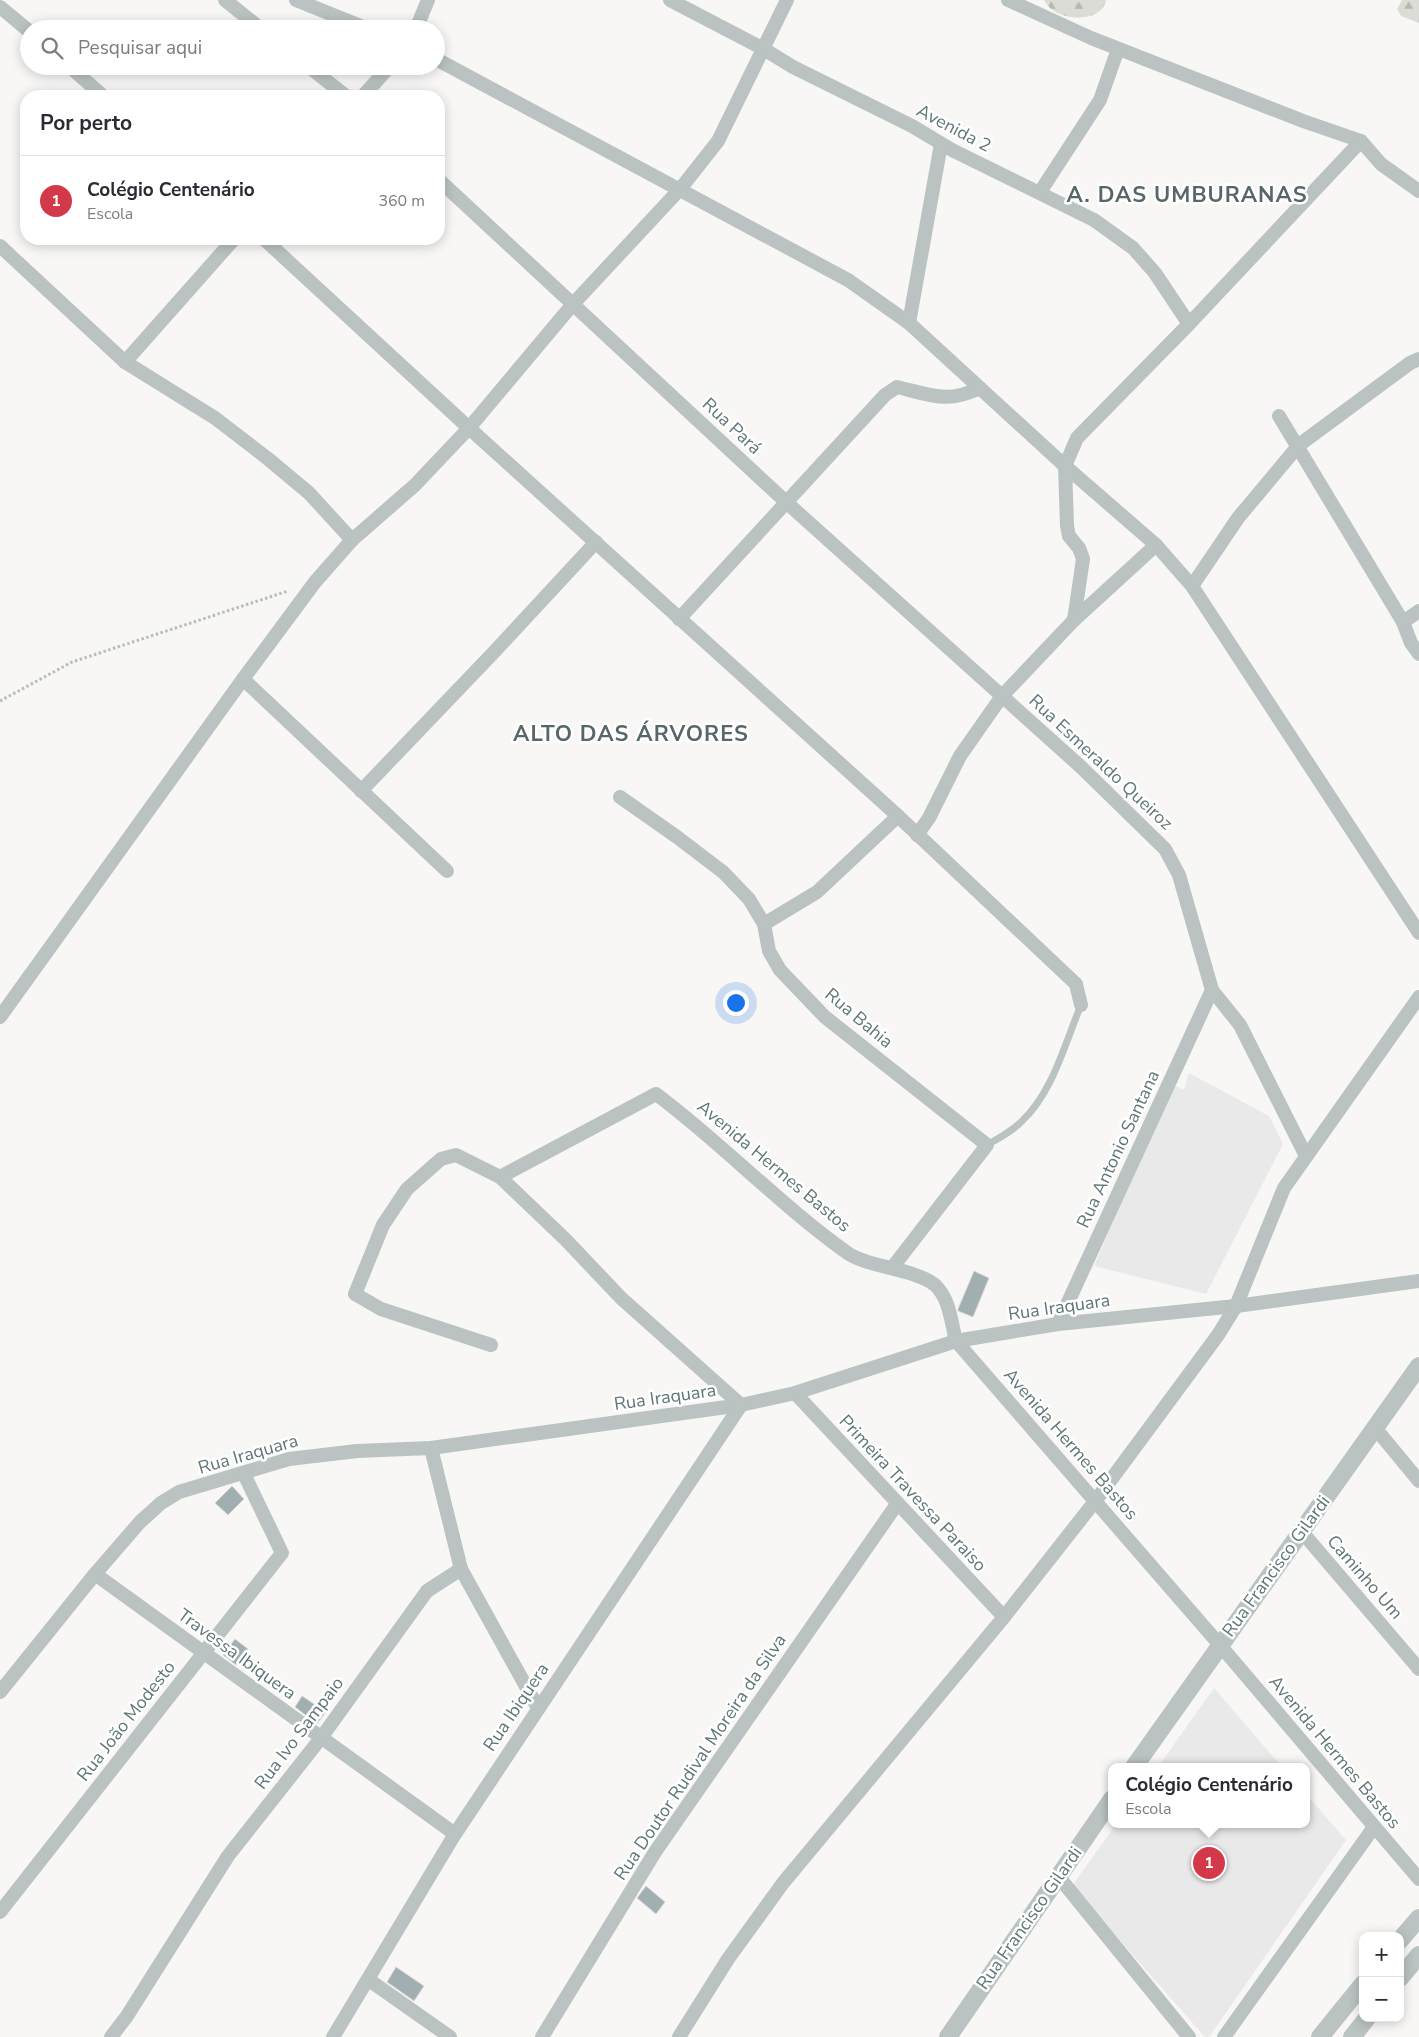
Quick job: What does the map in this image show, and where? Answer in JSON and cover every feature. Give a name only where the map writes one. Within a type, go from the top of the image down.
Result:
[{"type":"street","points":[[225,0],[250,20]]},
{"type":"street","points":[[296,0],[346,20]]},
{"type":"street","points":[[420,20],[428,0]]},
{"type":"street","name":"Avenida 2","points":[[670,0],[793,66],[912,126],[941,144],[1094,220],[1133,248],[1155,273],[1189,324]]},
{"type":"street","points":[[0,1017],[243,679],[316,582],[352,540],[415,485],[469,428],[573,304],[681,188],[718,140],[787,0]]},
{"type":"street","points":[[1008,0],[1118,48],[1303,121],[1361,141],[1381,164],[1419,191]]},
{"type":"street","points":[[0,6],[20,23]]},
{"type":"street","points":[[1040,192],[1100,100],[1118,48]]},
{"type":"street","points":[[445,64],[681,188],[848,280],[909,323],[1065,466],[1156,544],[1192,586],[1419,933]]},
{"type":"street","points":[[79,75],[96,90]]},
{"type":"street","points":[[319,75],[338,90]]},
{"type":"street","points":[[368,90],[382,75]]},
{"type":"street","points":[[1074,620],[1084,559],[1079,548],[1069,536],[1065,466],[1077,438],[1189,324],[1361,141]]},
{"type":"street","points":[[909,323],[941,144]]},
{"type":"street","name":"Rua Pará","points":[[445,186],[786,502],[1002,696]]},
{"type":"street","points":[[125,362],[229,245]]},
{"type":"street","points":[[271,245],[469,428],[898,816],[1076,984],[1081,1005]]},
{"type":"street","points":[[0,246],[125,362],[214,418],[267,458],[309,493],[352,540]]},
{"type":"street","points":[[1192,586],[1238,518],[1299,445],[1410,363],[1419,359]]},
{"type":"street","points":[[679,619],[885,395],[897,387],[948,399],[964,396],[980,388]]},
{"type":"street","points":[[1279,416],[1299,445],[1403,622],[1411,643],[1419,654]]},
{"type":"street","points":[[361,791],[495,652],[596,542]]},
{"type":"street","points":[[917,835],[929,818],[960,756],[1002,696],[1074,620],[1156,544]]},
{"type":"street","points":[[1403,622],[1419,610]]},
{"type":"street","points":[[243,679],[447,871]]},
{"type":"street","name":"Rua Esmeraldo Queiroz","points":[[1002,696],[1081,767],[1165,849],[1179,875],[1212,990],[1240,1025],[1306,1156]]},
{"type":"street","name":"Rua Bahia","points":[[620,797],[644,812],[723,872],[749,899],[764,924],[769,951],[780,970],[825,1017],[988,1145]]},
{"type":"street","points":[[764,924],[817,892],[898,816]]},
{"type":"street","name":"Rua Antonio Santana","points":[[1058,1324],[1212,990]]},
{"type":"street","points":[[679,2037],[728,1959],[783,1883],[1004,1617],[1096,1500],[1184,1382],[1236,1306],[1284,1188],[1419,997]]},
{"type":"street","name":"Avenida Hermes Bastos","points":[[500,1178],[656,1094],[684,1115],[760,1182],[851,1256],[892,1268],[933,1284],[945,1295],[956,1341],[1096,1500],[1419,1880]]},
{"type":"street","points":[[892,1268],[988,1145]]},
{"type":"street","points":[[491,1345],[381,1309],[355,1294],[382,1225],[407,1189],[441,1159],[456,1155],[500,1178],[566,1240],[621,1298],[741,1405]]},
{"type":"street","name":"Rua Iraquara","points":[[0,1692],[95,1574],[140,1522],[162,1503],[179,1492],[244,1474],[289,1458],[357,1451],[431,1448],[741,1405],[795,1393],[956,1341],[1058,1324],[1236,1306],[1419,1281]]},
{"type":"street","name":"Rua Francisco Gilardi","points":[[1137,1763],[1219,1644],[1302,1532],[1419,1366]]},
{"type":"street","name":"Primeira Travessa Paraiso","points":[[795,1393],[1004,1617]]},
{"type":"street","name":"Rua Ibiquera","points":[[334,2037],[455,1834],[741,1405]]},
{"type":"street","points":[[1376,1429],[1419,1481]]},
{"type":"street","points":[[431,1448],[461,1569],[538,1708]]},
{"type":"street","name":"Rua João Modesto","points":[[0,1912],[282,1553],[244,1474]]},
{"type":"street","name":"Rua Doutor Rudival Moreira da Silva","points":[[542,2037],[655,1852],[897,1504]]},
{"type":"street","name":"Caminho Um","points":[[1302,1532],[1419,1669]]},
{"type":"street","name":"Rua Ivo Sampaio","points":[[111,2037],[128,2016],[228,1856],[322,1738],[427,1591],[461,1569]]},
{"type":"street","name":"Travessa Ibiquera","points":[[95,1574],[455,1834]]},
{"type":"street","name":"Rua Francisco Gilardi","points":[[948,2037],[1108,1805]]},
{"type":"street","points":[[1224,2037],[1374,1827]]},
{"type":"street","points":[[1058,1876],[1189,2037]]},
{"type":"street","points":[[1404,1935],[1419,1918]]},
{"type":"street","points":[[1401,1977],[1419,1955]]},
{"type":"street","points":[[369,1980],[450,2037]]},
{"type":"street","points":[[1320,2037],[1359,1989]]},
{"type":"street","points":[[1352,2037],[1364,2022]]},
{"type":"lane","points":[[988,1145],[1021,1123],[1031,1112],[1046,1087],[1081,1005]]},
{"type":"path","points":[[0,701],[72,662],[316,582]]},
{"type":"shaded area","points":[[1189,1073],[1269,1116],[1283,1144],[1206,1294],[1094,1266],[1163,1104],[1175,1086],[1184,1090]]},
{"type":"shaded area","points":[[1214,1688],[1279,1763],[1161,1763]]},
{"type":"shaded area","points":[[1310,1798],[1346,1840],[1209,2037],[1205,2037],[1072,1886],[1113,1828],[1310,1828]]},
{"type":"green space","points":[[1044,0],[1106,0],[1103,8],[1096,13],[1088,17],[1078,18],[1058,13],[1050,8]]},
{"type":"green space","points":[[1402,0],[1419,0],[1419,23],[1401,16],[1397,9]]},
{"type":"building","points":[[974,1271],[989,1278],[973,1317],[958,1311],[958,1309]]},
{"type":"building","points":[[232,1486],[244,1499],[228,1515],[215,1503]]},
{"type":"building","points":[[235,1639],[248,1649],[236,1665],[223,1655]]},
{"type":"building","points":[[302,1696],[326,1712],[317,1724],[295,1707]]},
{"type":"building","points":[[646,1886],[665,1902],[656,1914],[637,1898]]},
{"type":"building","points":[[396,1967],[424,1986],[414,2001],[387,1982]]},
{"type":"place","name":"Colégio Centenário","points":[[1209,1863]]},
{"type":"district","name":"A. DAS UMBURANAS","points":[[1187,194]]},
{"type":"district","name":"ALTO DAS ÁRVORES","points":[[631,733]]}]
